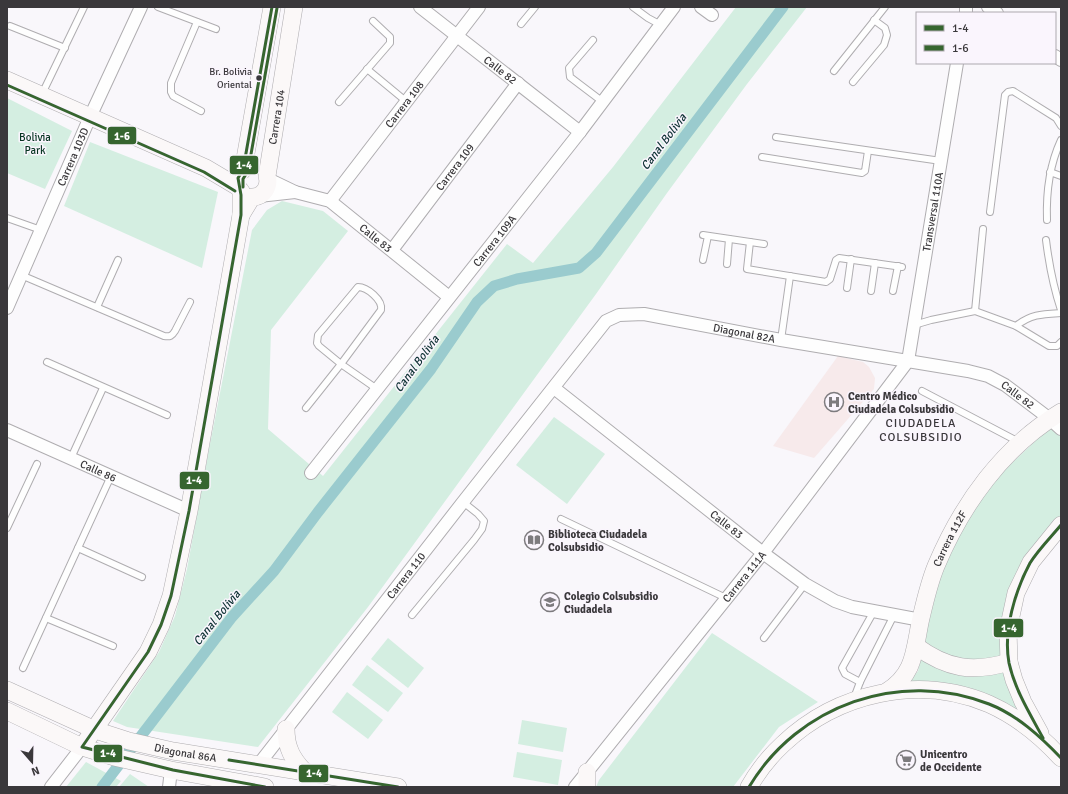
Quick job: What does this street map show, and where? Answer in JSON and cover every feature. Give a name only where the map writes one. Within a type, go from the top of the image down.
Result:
[{"type":"street","name":"Carrera 103D","points":[[7,308],[90,117],[141,7]]},
{"type":"street","name":"Carrera 104","points":[[51,787],[95,730],[148,652],[161,625],[171,596],[189,511],[246,186],[272,7]]},
{"type":"street","name":"Carrera 104","points":[[246,186],[266,189],[294,7]]},
{"type":"street","name":"Calle 82","points":[[420,7],[580,132]]},
{"type":"street","name":"Carrera 108","points":[[330,201],[479,7]]},
{"type":"street","name":"Carrera 109A","points":[[311,473],[580,132],[674,7]]},
{"type":"street","points":[[701,7],[712,15]]},
{"type":"street","name":"Transversal 110A","points":[[908,361],[957,64]]},
{"type":"street","points":[[7,80],[246,186],[247,168],[257,167],[261,169],[268,178]]},
{"type":"street","name":"Carrera 109","points":[[392,250],[518,83]]},
{"type":"street","name":"Calle 83","points":[[268,178],[295,192]]},
{"type":"street","name":"Calle 83","points":[[246,186],[295,192],[330,201],[449,297]]},
{"type":"street","name":"Diagonal 82A","points":[[554,388],[606,321],[619,315],[644,314],[780,340],[968,371]]},
{"type":"street","name":"Carrera 111A","points":[[575,787],[587,779],[726,598],[763,553],[908,361]]},
{"type":"street","name":"Calle 82","points":[[968,371],[997,380],[1057,420]]},
{"type":"street","name":"Calle 83","points":[[554,388],[763,553],[805,584],[835,601],[852,607],[920,620]]},
{"type":"street","name":"Carrera 110","points":[[259,764],[463,502],[554,388]]},
{"type":"street","name":"Carrera 112F","points":[[886,692],[896,686],[910,666],[916,646],[920,620],[930,582],[936,565],[960,517],[979,487],[1020,442],[1057,420]]},
{"type":"street","name":"Calle 86","points":[[7,430],[189,511]]},
{"type":"street","points":[[1044,740],[1023,702],[1014,680],[1009,662],[1008,630],[1016,593],[1031,562],[1061,525]]},
{"type":"street","points":[[916,646],[929,656],[961,668],[977,669],[1009,662]]},
{"type":"street","name":"Diagonal 86A","points":[[7,690],[95,730],[128,741],[157,748],[398,787]]},
{"type":"street","points":[[749,787],[772,754],[796,731],[824,713],[854,700],[886,692],[921,690],[963,696],[988,704],[1018,719],[1044,740],[1061,758]]},
{"type":"street","name":"Diagonal 86A","points":[[7,711],[82,747],[114,757],[143,763],[170,779],[257,786]]},
{"type":"street","points":[[286,729],[290,753],[296,763],[305,772]]},
{"type":"lane","points":[[42,95],[84,7]]},
{"type":"lane","points":[[158,7],[216,29]]},
{"type":"lane","points":[[521,24],[535,7]]},
{"type":"lane","points":[[633,7],[661,25]]},
{"type":"lane","points":[[834,71],[885,7]]},
{"type":"lane","points":[[339,102],[390,43],[390,37],[374,20]]},
{"type":"lane","points":[[853,82],[884,45],[887,35],[885,28],[874,20]]},
{"type":"lane","points":[[197,22],[170,87],[173,96],[201,111]]},
{"type":"lane","points":[[10,26],[65,48]]},
{"type":"lane","points":[[593,40],[569,68],[569,72],[570,77],[603,102]]},
{"type":"lane","points":[[367,69],[407,102]]},
{"type":"lane","points":[[990,212],[1004,95],[1008,92],[1013,92],[1056,118],[1061,126]]},
{"type":"lane","points":[[776,137],[941,162]]},
{"type":"lane","points":[[1047,220],[1047,196],[1050,172],[1061,140]]},
{"type":"lane","points":[[762,157],[862,173],[865,171],[868,151]]},
{"type":"lane","points":[[1050,172],[1061,176]]},
{"type":"lane","points":[[7,218],[41,230]]},
{"type":"lane","points":[[975,311],[984,229]]},
{"type":"lane","points":[[703,260],[705,236],[764,244]]},
{"type":"lane","points":[[727,264],[729,239]]},
{"type":"lane","points":[[1046,240],[1054,289],[1061,310]]},
{"type":"lane","points":[[750,242],[747,269],[826,282],[830,279],[837,258],[851,259],[900,267],[893,291]]},
{"type":"lane","points":[[847,288],[851,259]]},
{"type":"lane","points":[[97,307],[118,260]]},
{"type":"lane","points":[[871,291],[875,263]]},
{"type":"lane","points":[[21,275],[168,337],[172,336],[190,302]]},
{"type":"lane","points":[[780,340],[790,276]]},
{"type":"lane","points":[[306,408],[341,364],[381,310],[382,307],[380,302],[366,289],[358,287],[318,335],[317,339],[319,346],[341,364],[377,389]]},
{"type":"lane","points":[[914,325],[975,311],[1016,326],[1049,346],[1057,346],[1061,342]]},
{"type":"lane","points":[[1016,326],[1034,315],[1061,313]]},
{"type":"lane","points":[[46,362],[167,415]]},
{"type":"lane","points":[[71,458],[103,388]]},
{"type":"lane","points":[[922,391],[1020,442]]},
{"type":"lane","points":[[7,528],[37,464]]},
{"type":"lane","points":[[23,668],[111,476]]},
{"type":"lane","points":[[412,615],[482,529],[484,521],[463,502]]},
{"type":"lane","points":[[561,519],[726,598]]},
{"type":"lane","points":[[78,548],[142,578]]},
{"type":"lane","points":[[764,638],[805,584]]},
{"type":"lane","points":[[860,682],[845,674],[842,668],[874,611]]},
{"type":"lane","points":[[854,700],[860,682],[894,615]]},
{"type":"lane","points":[[46,618],[113,646]]},
{"type":"shaded area","name":"Centro Médico Ciudadela Colsubsidio","points":[[838,356],[863,362],[869,367],[875,378],[874,389],[814,458],[773,446]]},
{"type":"green space","points":[[736,7],[807,7],[747,84],[667,193],[596,294],[368,607],[258,747],[127,727],[113,721],[159,652],[175,616],[187,569],[252,230],[267,210],[282,201],[323,211],[348,231],[271,330],[268,429],[323,476],[507,244],[533,263],[613,167]]},
{"type":"green space","name":"Bolivia Park","points":[[7,98],[72,131],[45,189],[7,173]]},
{"type":"green space","points":[[90,142],[218,192],[202,268],[64,206]]},
{"type":"green space","points":[[554,417],[605,454],[567,504],[516,465]]},
{"type":"green space","points":[[1061,421],[1061,517],[1052,525],[1012,581],[1006,598],[1003,626],[1028,721],[906,686],[918,671],[935,589],[954,541],[997,477],[1047,430]]},
{"type":"green space","points":[[712,633],[818,702],[779,727],[733,787],[596,787],[599,780]]},
{"type":"green space","points":[[388,638],[424,668],[408,688],[371,659]]},
{"type":"green space","points":[[367,665],[403,693],[388,712],[352,685]]},
{"type":"green space","points":[[347,692],[383,720],[368,739],[332,712]]},
{"type":"green space","points":[[522,720],[567,728],[563,752],[518,744]]},
{"type":"green space","points":[[517,752],[562,760],[558,785],[513,777]]},
{"type":"green space","points":[[86,762],[121,781],[116,787],[66,787]]},
{"type":"green space","points":[[130,774],[149,787],[119,787]]},
{"type":"waterway","name":"Canal Bolivia","points":[[102,787],[232,617],[274,571],[318,512],[431,369],[477,302],[494,286],[517,279],[579,268],[596,253],[783,7]]},
{"type":"transit line","name":"1-4","points":[[265,787],[173,770],[82,747],[148,652],[161,625],[171,596],[189,511],[241,215],[241,195],[238,178],[243,170],[272,7]]},
{"type":"transit line","name":"1-6","points":[[243,187],[243,179],[248,171],[277,8]]},
{"type":"transit line","name":"1-6","points":[[7,85],[204,172],[235,191]]},
{"type":"transit line","name":"1-4","points":[[1043,738],[1023,702],[1015,683],[1009,663],[1009,625],[1015,599],[1030,563],[1061,525]]},
{"type":"transit line","name":"1-4","points":[[749,787],[770,758],[795,735],[823,715],[854,702],[887,693],[921,691],[955,694],[989,704],[1019,720],[1061,758]]},
{"type":"transit line","name":"1-4","points":[[229,760],[398,787]]},
{"type":"place","name":"Br. Bolivia Oriental","points":[[259,78]]},
{"type":"place","name":"Centro Médico Ciudadela Colsubsidio","points":[[834,402]]},
{"type":"place","name":"Biblioteca Ciudadela Colsubsidio","points":[[534,540]]},
{"type":"place","name":"Colegio Colsubsidio Ciudadela","points":[[550,602]]},
{"type":"place","name":"Unicentro de Occidente","points":[[906,760]]},
{"type":"district","name":"CIUDADELA COLSUBSIDIO","points":[[921,430]]}]
